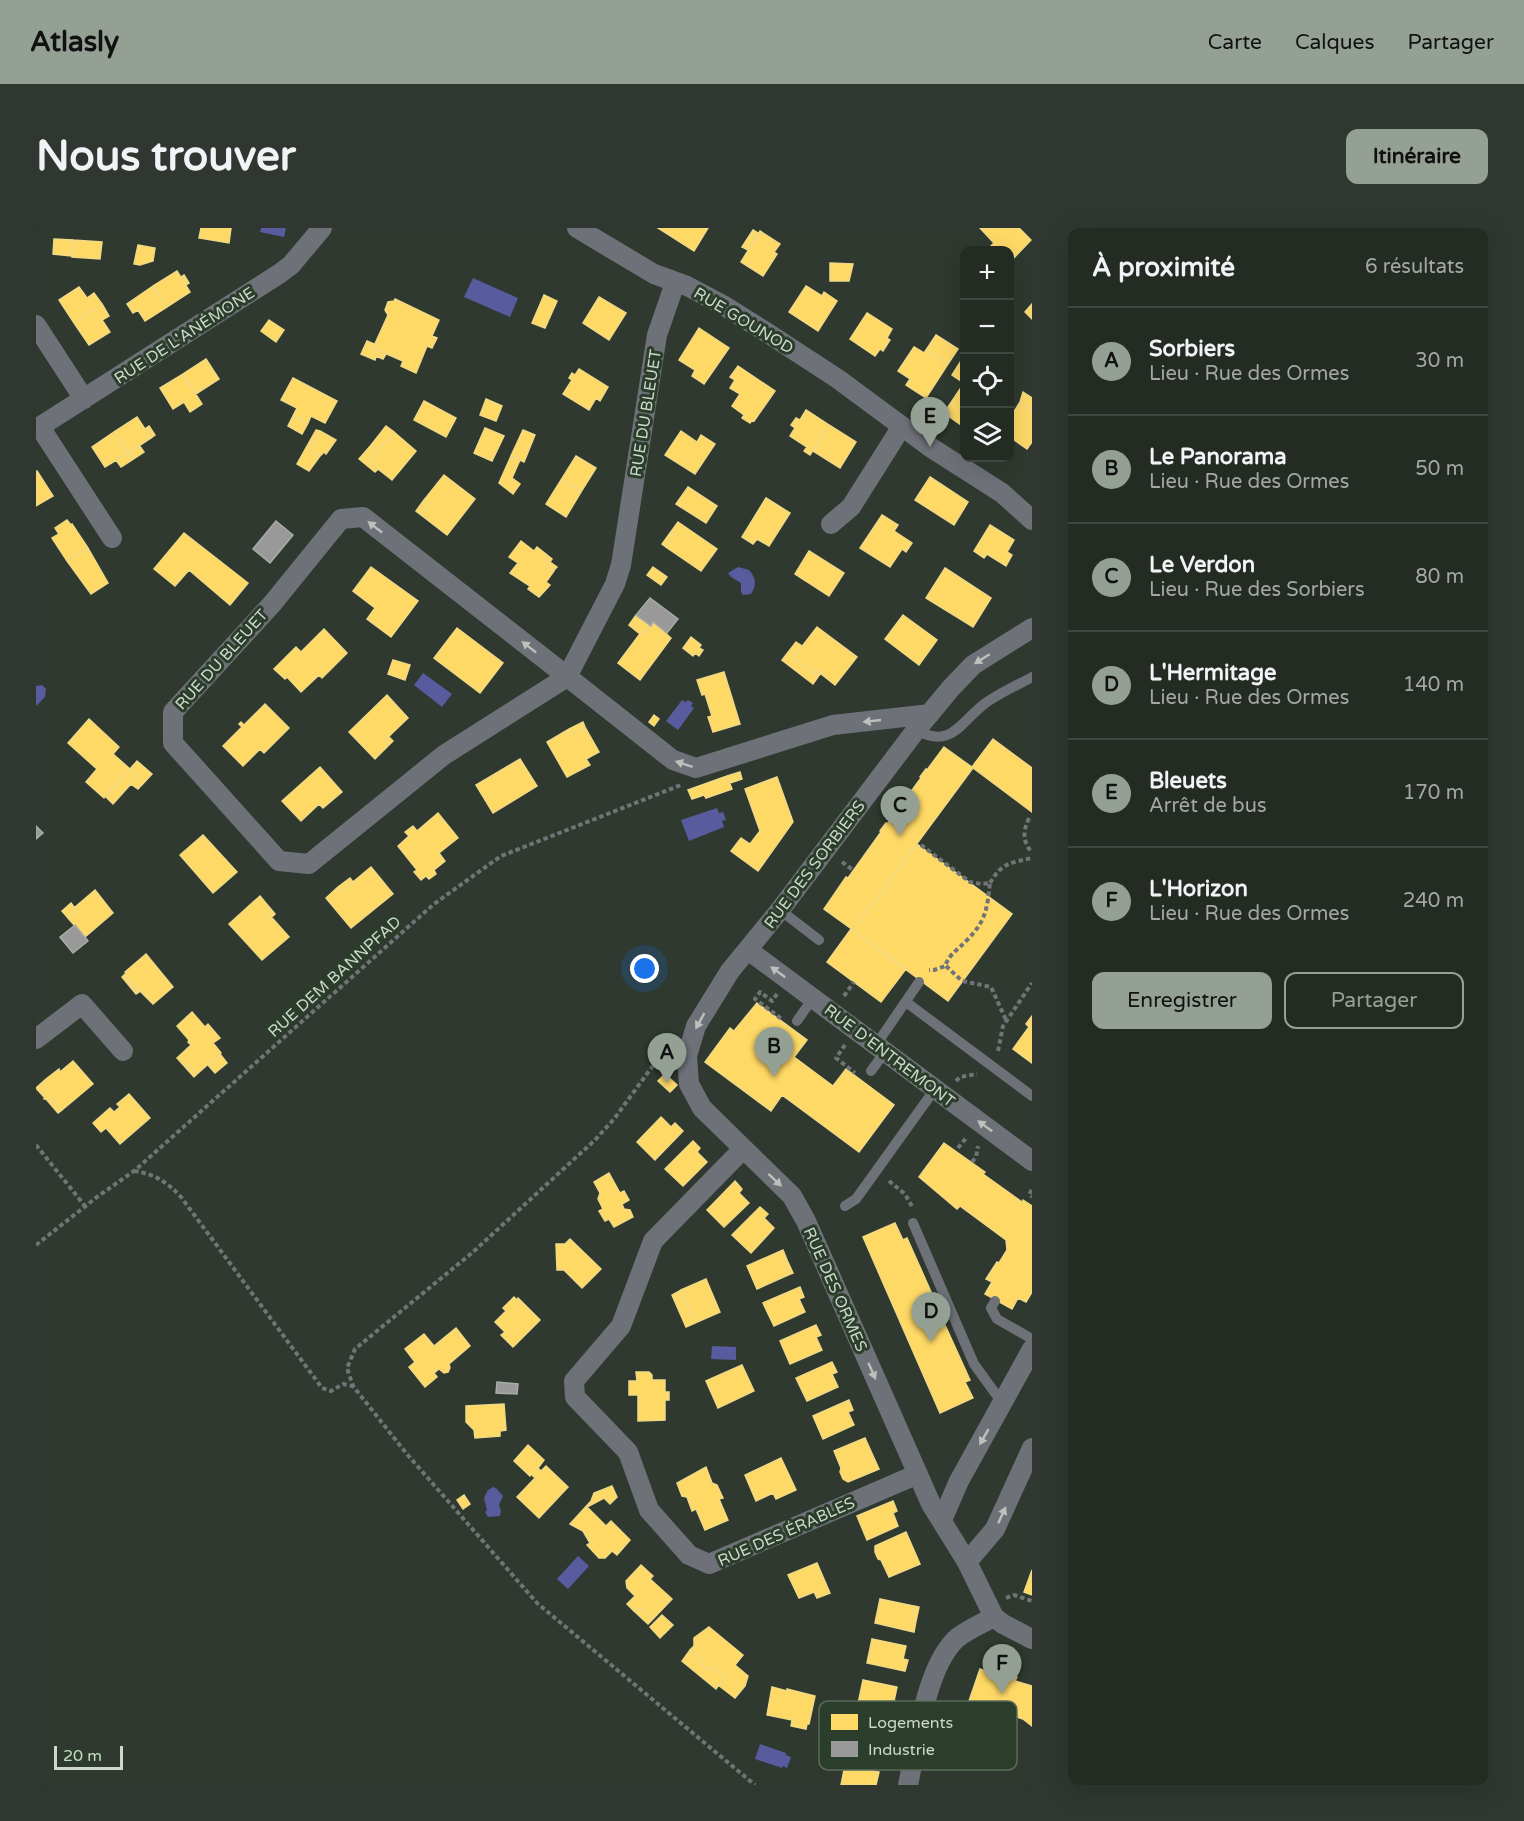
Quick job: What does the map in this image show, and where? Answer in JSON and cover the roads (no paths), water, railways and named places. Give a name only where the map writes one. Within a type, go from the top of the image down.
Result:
[{"type":"street","name":"RUE DE L'ANÉMONE","points":[[38,428],[279,274],[291,265],[322,228]]},
{"type":"street","name":"RUE GOUNOD","points":[[577,228],[608,235],[654,274],[687,286],[766,332],[838,379],[930,447],[1002,493],[1032,519]]},
{"type":"street","name":"RUE DU BLEUET","points":[[675,283],[657,335],[621,565],[615,584],[567,677],[444,754],[309,864],[279,861],[173,743],[173,711],[272,604],[341,519],[363,517],[567,677],[673,760],[696,768],[833,725],[930,714]]},
{"type":"street","points":[[36,325],[84,399]]},
{"type":"street","points":[[831,524],[851,507],[902,426]]},
{"type":"street","points":[[38,428],[112,538]]},
{"type":"street","name":"RUE DES SORBIERS","points":[[748,950],[916,730],[973,665],[1032,628]]},
{"type":"street","name":"RUE D'ENTREMONT","points":[[748,950],[881,1048],[944,1087],[1032,1161]]},
{"type":"street","name":"RUE DES ORMES","points":[[748,950],[730,971],[696,1026],[687,1056],[689,1084],[702,1108],[792,1196],[806,1221],[931,1504],[967,1562],[994,1617]]},
{"type":"street","points":[[36,1038],[82,1004],[123,1051]]},
{"type":"street","name":"RUE DES ÉRABLES","points":[[743,1149],[653,1241],[621,1326],[574,1381],[574,1397],[628,1452],[649,1510],[689,1555],[709,1564],[920,1478]]},
{"type":"street","points":[[942,1520],[959,1481],[1032,1349]]},
{"type":"street","points":[[967,1562],[995,1528],[1032,1448]]},
{"type":"street","points":[[920,1478],[959,1481]]},
{"type":"street","points":[[925,1701],[937,1669],[955,1640],[994,1617],[1032,1639]]},
{"type":"street","points":[[908,1785],[911,1770]]},
{"type":"lane","points":[[916,730],[940,737],[954,734],[983,704],[1032,677]]},
{"type":"lane","points":[[780,910],[819,940]]},
{"type":"lane","points":[[867,1075],[919,982]]},
{"type":"lane","points":[[791,1022],[813,998]]},
{"type":"lane","points":[[906,1002],[1032,1096]]},
{"type":"lane","points":[[845,1206],[856,1199],[944,1087]]},
{"type":"lane","points":[[914,1217],[974,1364],[1002,1404]]},
{"type":"lane","points":[[995,1301],[991,1308],[997,1319],[1032,1339]]},
{"type":"water","points":[[261,228],[286,228],[284,237],[260,232]]},
{"type":"water","points":[[473,278],[518,298],[510,317],[464,297]]},
{"type":"water","points":[[738,567],[749,570],[753,576],[755,585],[751,594],[743,595],[741,583],[728,573]]},
{"type":"water","points":[[423,673],[452,694],[442,707],[414,685]]},
{"type":"water","points":[[42,685],[46,689],[45,697],[36,706],[36,686]]},
{"type":"water","points":[[682,700],[693,703],[691,706],[694,708],[678,730],[666,721]]},
{"type":"water","points":[[717,808],[719,813],[723,812],[726,820],[722,821],[724,827],[689,841],[681,820]]},
{"type":"water","points":[[712,1346],[736,1347],[736,1360],[711,1359]]},
{"type":"water","points":[[493,1487],[503,1496],[499,1505],[501,1511],[500,1516],[488,1517],[485,1512],[487,1510],[484,1498],[488,1490]]},
{"type":"water","points":[[578,1556],[589,1566],[568,1589],[557,1579]]},
{"type":"water","points":[[760,1744],[791,1757],[787,1768],[755,1759]]},
{"type":"place","name":"Bleuets","points":[[930,447]]},
{"type":"place","name":"Le Verdon","points":[[900,836]]},
{"type":"place","name":"Le Panorama","points":[[774,1077]]},
{"type":"place","name":"Sorbiers","points":[[667,1083]]},
{"type":"place","name":"L'Hermitage","points":[[931,1342]]},
{"type":"place","name":"L'Horizon","points":[[1002,1694]]}]
